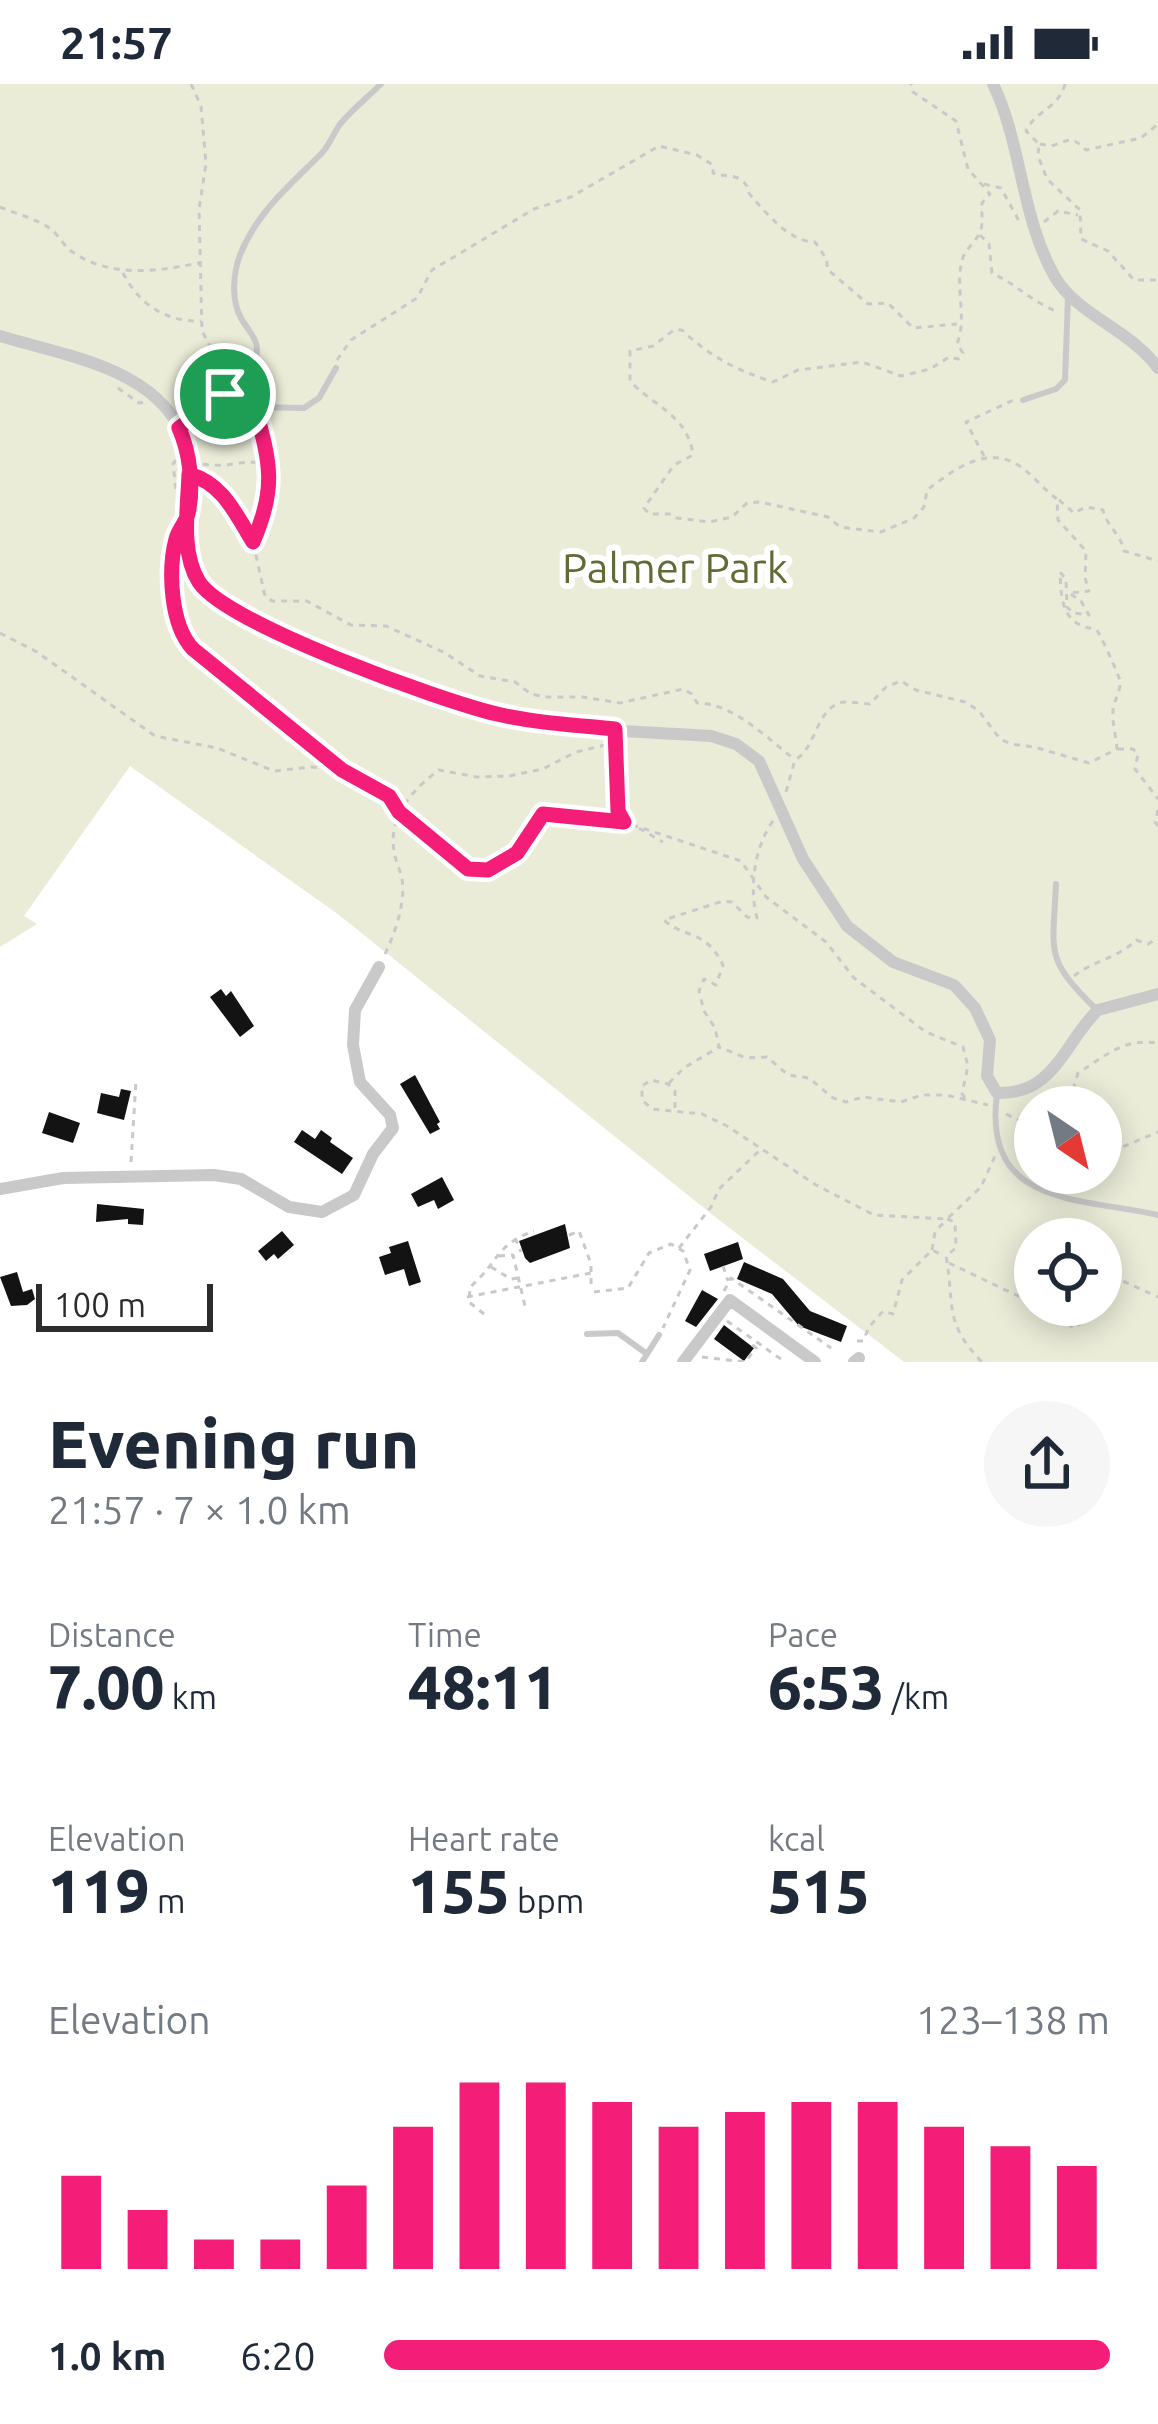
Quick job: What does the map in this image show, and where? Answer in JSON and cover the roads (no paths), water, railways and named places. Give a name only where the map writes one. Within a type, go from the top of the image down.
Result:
[{"type":"street","points":[[993,84],[1054,274],[1068,293],[1137,343],[1158,368]]},
{"type":"street","points":[[0,336],[134,381],[158,399],[179,428],[189,469],[190,561],[196,578],[239,616],[433,695],[497,714],[615,736],[711,736],[736,743],[755,756],[803,859],[847,926],[893,962],[954,985],[975,1008],[990,1040],[987,1076],[997,1099],[1049,1072],[1070,1052],[1098,1010],[1158,994]]},
{"type":"street","points":[[0,1189],[63,1178],[214,1175],[241,1179],[296,1210],[322,1211],[345,1202],[358,1190],[374,1154],[393,1128],[390,1115],[360,1082],[353,1045],[355,1010],[379,967]]},
{"type":"street","points":[[689,1358],[730,1300],[814,1362]]},
{"type":"lane","points":[[179,428],[247,374],[258,350],[235,300],[236,272],[248,239],[273,202],[323,152],[339,125],[381,84]]},
{"type":"lane","points":[[1023,400],[1056,389],[1065,380],[1068,293]]},
{"type":"lane","points":[[225,394],[255,407],[304,408],[320,398],[336,368]]},
{"type":"lane","points":[[1056,884],[1054,954],[1069,981],[1098,1010]]},
{"type":"lane","points":[[997,1099],[1000,1145],[1017,1178],[1037,1191],[1158,1215]]},
{"type":"lane","points":[[587,1334],[618,1334],[644,1358],[659,1335]]},
{"type":"park label","name":"Palmer Park","points":[[675,567]]}]
